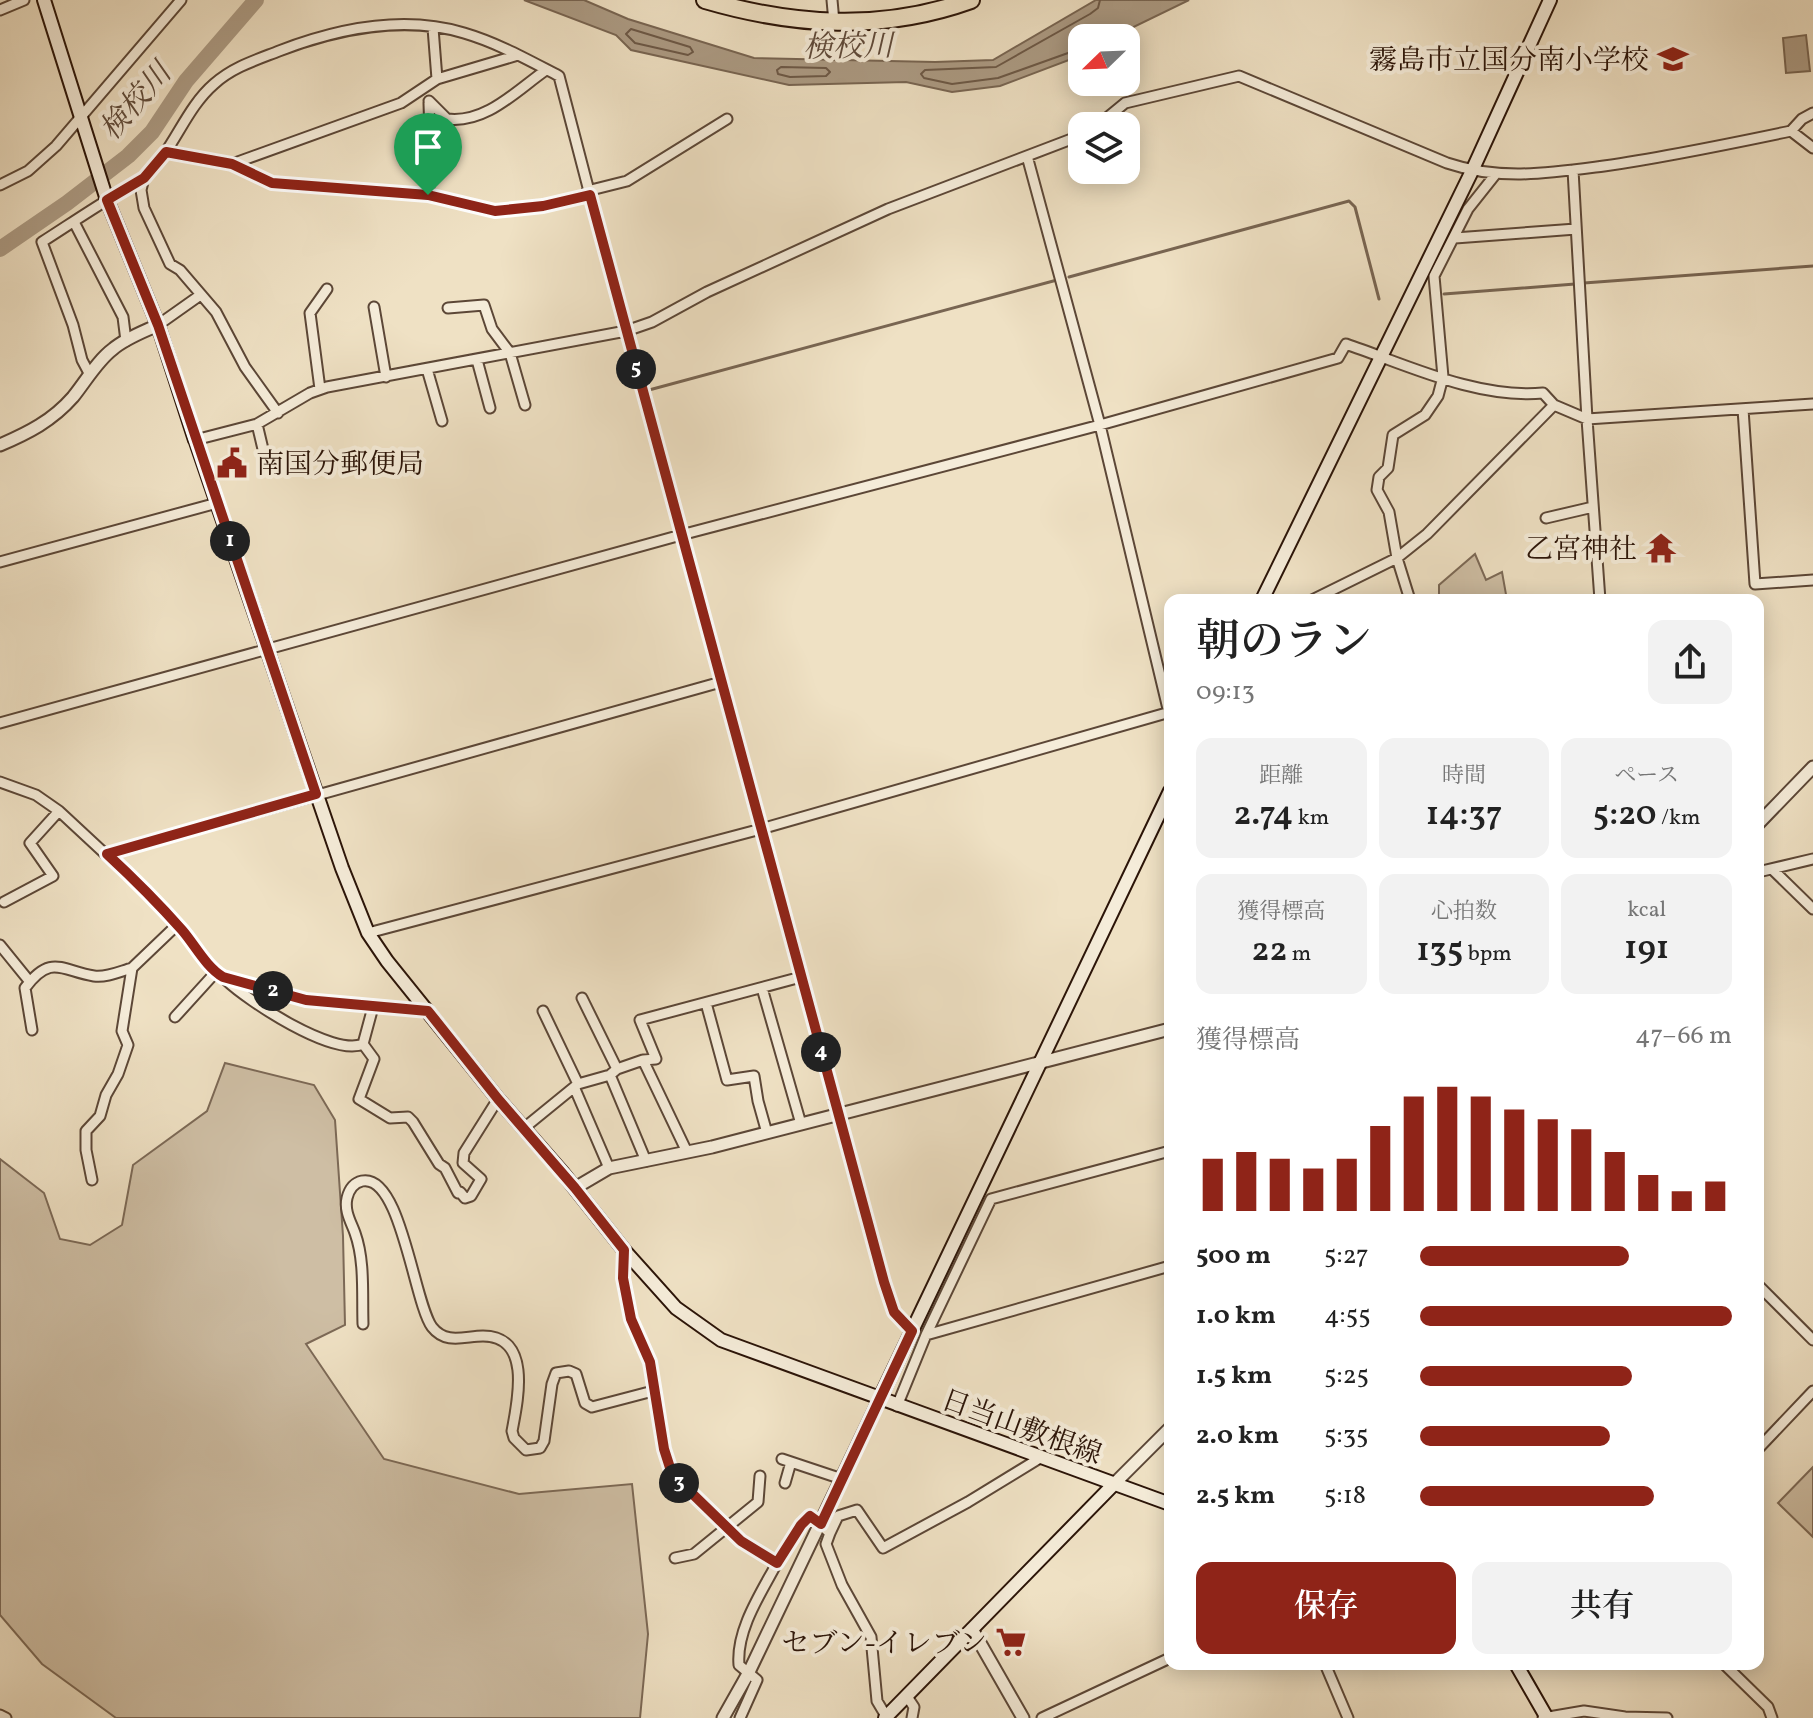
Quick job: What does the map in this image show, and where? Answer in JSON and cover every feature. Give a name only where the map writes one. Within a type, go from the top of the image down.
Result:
[{"type":"highway","points":[[705,0],[752,14],[787,20],[834,22],[918,14],[971,0]]},
{"type":"main road","name":"日当山敷根線","points":[[44,0],[107,200],[158,325],[316,794],[368,933],[387,961],[498,1099],[676,1308],[721,1340],[1113,1485],[886,1717]]},
{"type":"main road","points":[[1265,594],[1472,171],[1550,0]]},
{"type":"main road","points":[[879,1400],[1164,803]]},
{"type":"main road","points":[[1113,1485],[1164,1502]]},
{"type":"main road","points":[[1519,1670],[1545,1717]]},
{"type":"street","points":[[4,6],[24,0]]},
{"type":"street","points":[[0,185],[28,171],[56,146],[181,0]]},
{"type":"street","points":[[832,0],[834,22]]},
{"type":"street","points":[[90,375],[82,360],[73,325],[42,242],[144,178],[166,152],[203,95],[234,69],[304,41],[349,30],[397,25],[461,32],[559,76],[838,1116],[894,1312],[912,1331]]},
{"type":"street","points":[[428,195],[433,28]]},
{"type":"street","points":[[232,164],[401,103],[432,82],[518,55]]},
{"type":"street","points":[[429,101],[447,119],[466,118],[496,106],[546,70]]},
{"type":"street","points":[[1114,112],[1125,103],[1239,76],[1472,171],[1518,176],[1657,159],[1791,131],[1813,113]]},
{"type":"street","points":[[166,152],[232,164],[272,183],[428,195],[495,211],[543,206],[627,181],[727,119]]},
{"type":"street","points":[[1791,131],[1813,148]]},
{"type":"street","points":[[195,440],[257,424],[320,389],[626,331],[652,322],[707,292],[888,209],[1068,140]]},
{"type":"street","points":[[1027,156],[1100,425],[1164,687]]},
{"type":"street","points":[[1573,170],[1596,594]]},
{"type":"street","points":[[1408,594],[1397,558],[1389,512],[1377,490],[1379,477],[1388,468],[1393,435],[1425,415],[1438,396],[1443,377],[1434,276],[1468,209],[1495,175]]},
{"type":"street","points":[[144,178],[141,190],[144,208],[170,264],[180,270],[199,296],[216,312],[245,367],[278,413]]},
{"type":"street","points":[[74,222],[123,317],[126,341]]},
{"type":"street","points":[[1455,238],[1576,229]]},
{"type":"street","points":[[320,389],[310,313],[327,289]]},
{"type":"street","points":[[0,445],[32,432],[49,420],[70,400],[102,358],[199,296]]},
{"type":"street","points":[[448,308],[484,305],[492,329],[510,353],[525,405]]},
{"type":"street","points":[[374,307],[386,377]]},
{"type":"street","points":[[0,723],[1338,358],[1346,344],[1488,392],[1518,395],[1543,393],[1554,405],[1587,419],[1813,404]]},
{"type":"street","points":[[477,360],[490,408]]},
{"type":"street","points":[[427,369],[442,421]]},
{"type":"street","points":[[1324,594],[1397,558],[1427,534],[1554,405]]},
{"type":"street","points":[[1743,409],[1755,584],[1813,580]]},
{"type":"street","points":[[257,424],[267,466]]},
{"type":"street","points":[[0,562],[217,503]]},
{"type":"street","points":[[1546,518],[1593,507]]},
{"type":"street","points":[[107,854],[721,682]]},
{"type":"street","points":[[368,933],[761,829],[1164,714]]},
{"type":"street","points":[[1764,818],[1813,767]]},
{"type":"street","points":[[0,782],[36,795],[59,811],[107,854],[177,925],[219,975],[242,995],[320,1039],[357,1046],[363,1044]]},
{"type":"street","points":[[4,902],[53,876],[30,843],[59,811]]},
{"type":"street","points":[[1764,871],[1813,859]]},
{"type":"street","points":[[1773,870],[1813,909]]},
{"type":"street","points":[[32,1030],[25,988],[30,982],[56,965],[98,977],[132,968],[177,925]]},
{"type":"street","points":[[0,945],[30,982]]},
{"type":"street","points":[[92,1180],[86,1131],[100,1116],[128,1045],[122,1031],[132,968]]},
{"type":"street","points":[[219,975],[306,1000],[428,1011]]},
{"type":"street","points":[[175,1017],[219,975]]},
{"type":"street","points":[[524,1128],[576,1086],[643,1060],[656,1059],[640,1020],[801,977]]},
{"type":"street","points":[[762,988],[801,1124]]},
{"type":"street","points":[[582,998],[614,1072],[646,1161]]},
{"type":"street","points":[[706,1003],[727,1080],[754,1076],[767,1133]]},
{"type":"street","points":[[363,1044],[373,1007]]},
{"type":"street","points":[[543,1011],[609,1168]]},
{"type":"street","points":[[575,1188],[609,1168],[838,1116],[1164,1031]]},
{"type":"street","points":[[363,1044],[374,1059],[359,1099],[390,1118],[408,1117],[439,1164],[445,1168],[458,1193],[465,1198],[471,1196],[481,1179],[463,1163],[464,1153],[498,1099]]},
{"type":"street","points":[[643,1060],[687,1152]]},
{"type":"street","points":[[897,1406],[926,1335],[991,1199],[1164,1153]]},
{"type":"street","points":[[363,1324],[359,1247],[346,1201],[352,1187],[360,1181],[367,1181],[383,1190],[391,1202],[404,1237],[418,1294],[433,1328],[451,1339],[483,1336],[504,1340],[512,1350],[519,1380],[512,1431],[514,1438],[526,1450],[540,1448],[544,1441],[552,1384],[556,1373],[562,1370],[576,1374],[585,1403],[592,1407],[653,1391]]},
{"type":"street","points":[[624,1250],[623,1278],[631,1319],[650,1362],[653,1391],[672,1474],[741,1541],[777,1563]]},
{"type":"street","points":[[926,1335],[1164,1268]]},
{"type":"street","points":[[1764,1291],[1813,1340]]},
{"type":"street","points":[[1764,1443],[1813,1391]]},
{"type":"street","points":[[723,1718],[749,1672],[879,1400]]},
{"type":"street","points":[[1113,1485],[1164,1434]]},
{"type":"street","points":[[886,1717],[877,1701],[871,1637],[842,1585],[826,1544],[838,1516],[857,1510],[883,1548],[1040,1458]]},
{"type":"street","points":[[785,1483],[786,1461],[842,1479]]},
{"type":"street","points":[[675,1558],[694,1554],[758,1502],[756,1480]]},
{"type":"street","points":[[740,1718],[757,1680],[739,1665],[738,1655],[754,1605],[777,1563],[810,1516],[830,1533]]},
{"type":"street","points":[[972,1629],[1023,1718]]},
{"type":"street","points":[[1042,1718],[1164,1661]]},
{"type":"street","points":[[1328,1670],[1348,1718]]},
{"type":"street","points":[[1730,1670],[1768,1707],[1772,1718]]},
{"type":"street","points":[[906,1695],[914,1707],[912,1718]]},
{"type":"street","points":[[1545,1717],[1584,1711],[1625,1717],[1667,1718]]},
{"type":"street","points":[[0,1715],[6,1718]]},
{"type":"shaded area","points":[[1475,554],[1486,580],[1502,572],[1506,594],[1439,594],[1439,585]]},
{"type":"shaded area","points":[[225,1063],[314,1085],[335,1120],[345,1325],[306,1344],[384,1459],[519,1494],[632,1484],[648,1634],[640,1718],[116,1718],[42,1664],[0,1615],[0,1159],[44,1193],[60,1239],[90,1245],[122,1225],[133,1165],[207,1111]]},
{"type":"shaded area","points":[[1813,1467],[1813,1537],[1778,1503]]},
{"type":"water","points":[[524,0],[584,0],[628,19],[754,58],[935,62],[993,60],[1096,0],[1189,0],[1140,24],[1068,24],[1068,60],[1000,86],[952,92],[906,82],[789,85],[631,50],[616,35]]},
{"type":"water","points":[[1806,35],[1810,71],[1786,73],[1783,38]]},
{"type":"waterway","name":"検校川","points":[[0,249],[128,156],[152,132],[186,81],[256,0]]},
{"type":"waterway","points":[[1069,277],[1349,201],[1355,207],[1379,299]]},
{"type":"waterway","points":[[1584,283],[1813,266]]},
{"type":"waterway","points":[[649,390],[1057,280]]},
{"type":"waterway","points":[[1444,294],[1575,284]]},
{"type":"place","name":"霧島市立国分南小学校","points":[[1673,59]]},
{"type":"place","name":"南国分郵便局","points":[[232,463]]},
{"type":"place","name":"乙宮神社","points":[[1661,548]]},
{"type":"place","name":"セブン-イレブン","points":[[1011,1642]]},
{"type":"route","points":[[166,152],[232,164],[272,183],[428,195],[495,211],[543,206],[590,195],[884,1282],[894,1312],[912,1331],[821,1524],[810,1516],[777,1563],[741,1541],[672,1474],[664,1449],[650,1362],[631,1319],[623,1278],[624,1250],[428,1011],[306,1000],[223,977],[215,973],[191,941],[107,854],[316,794],[158,325],[107,200],[144,178],[166,152]]}]
